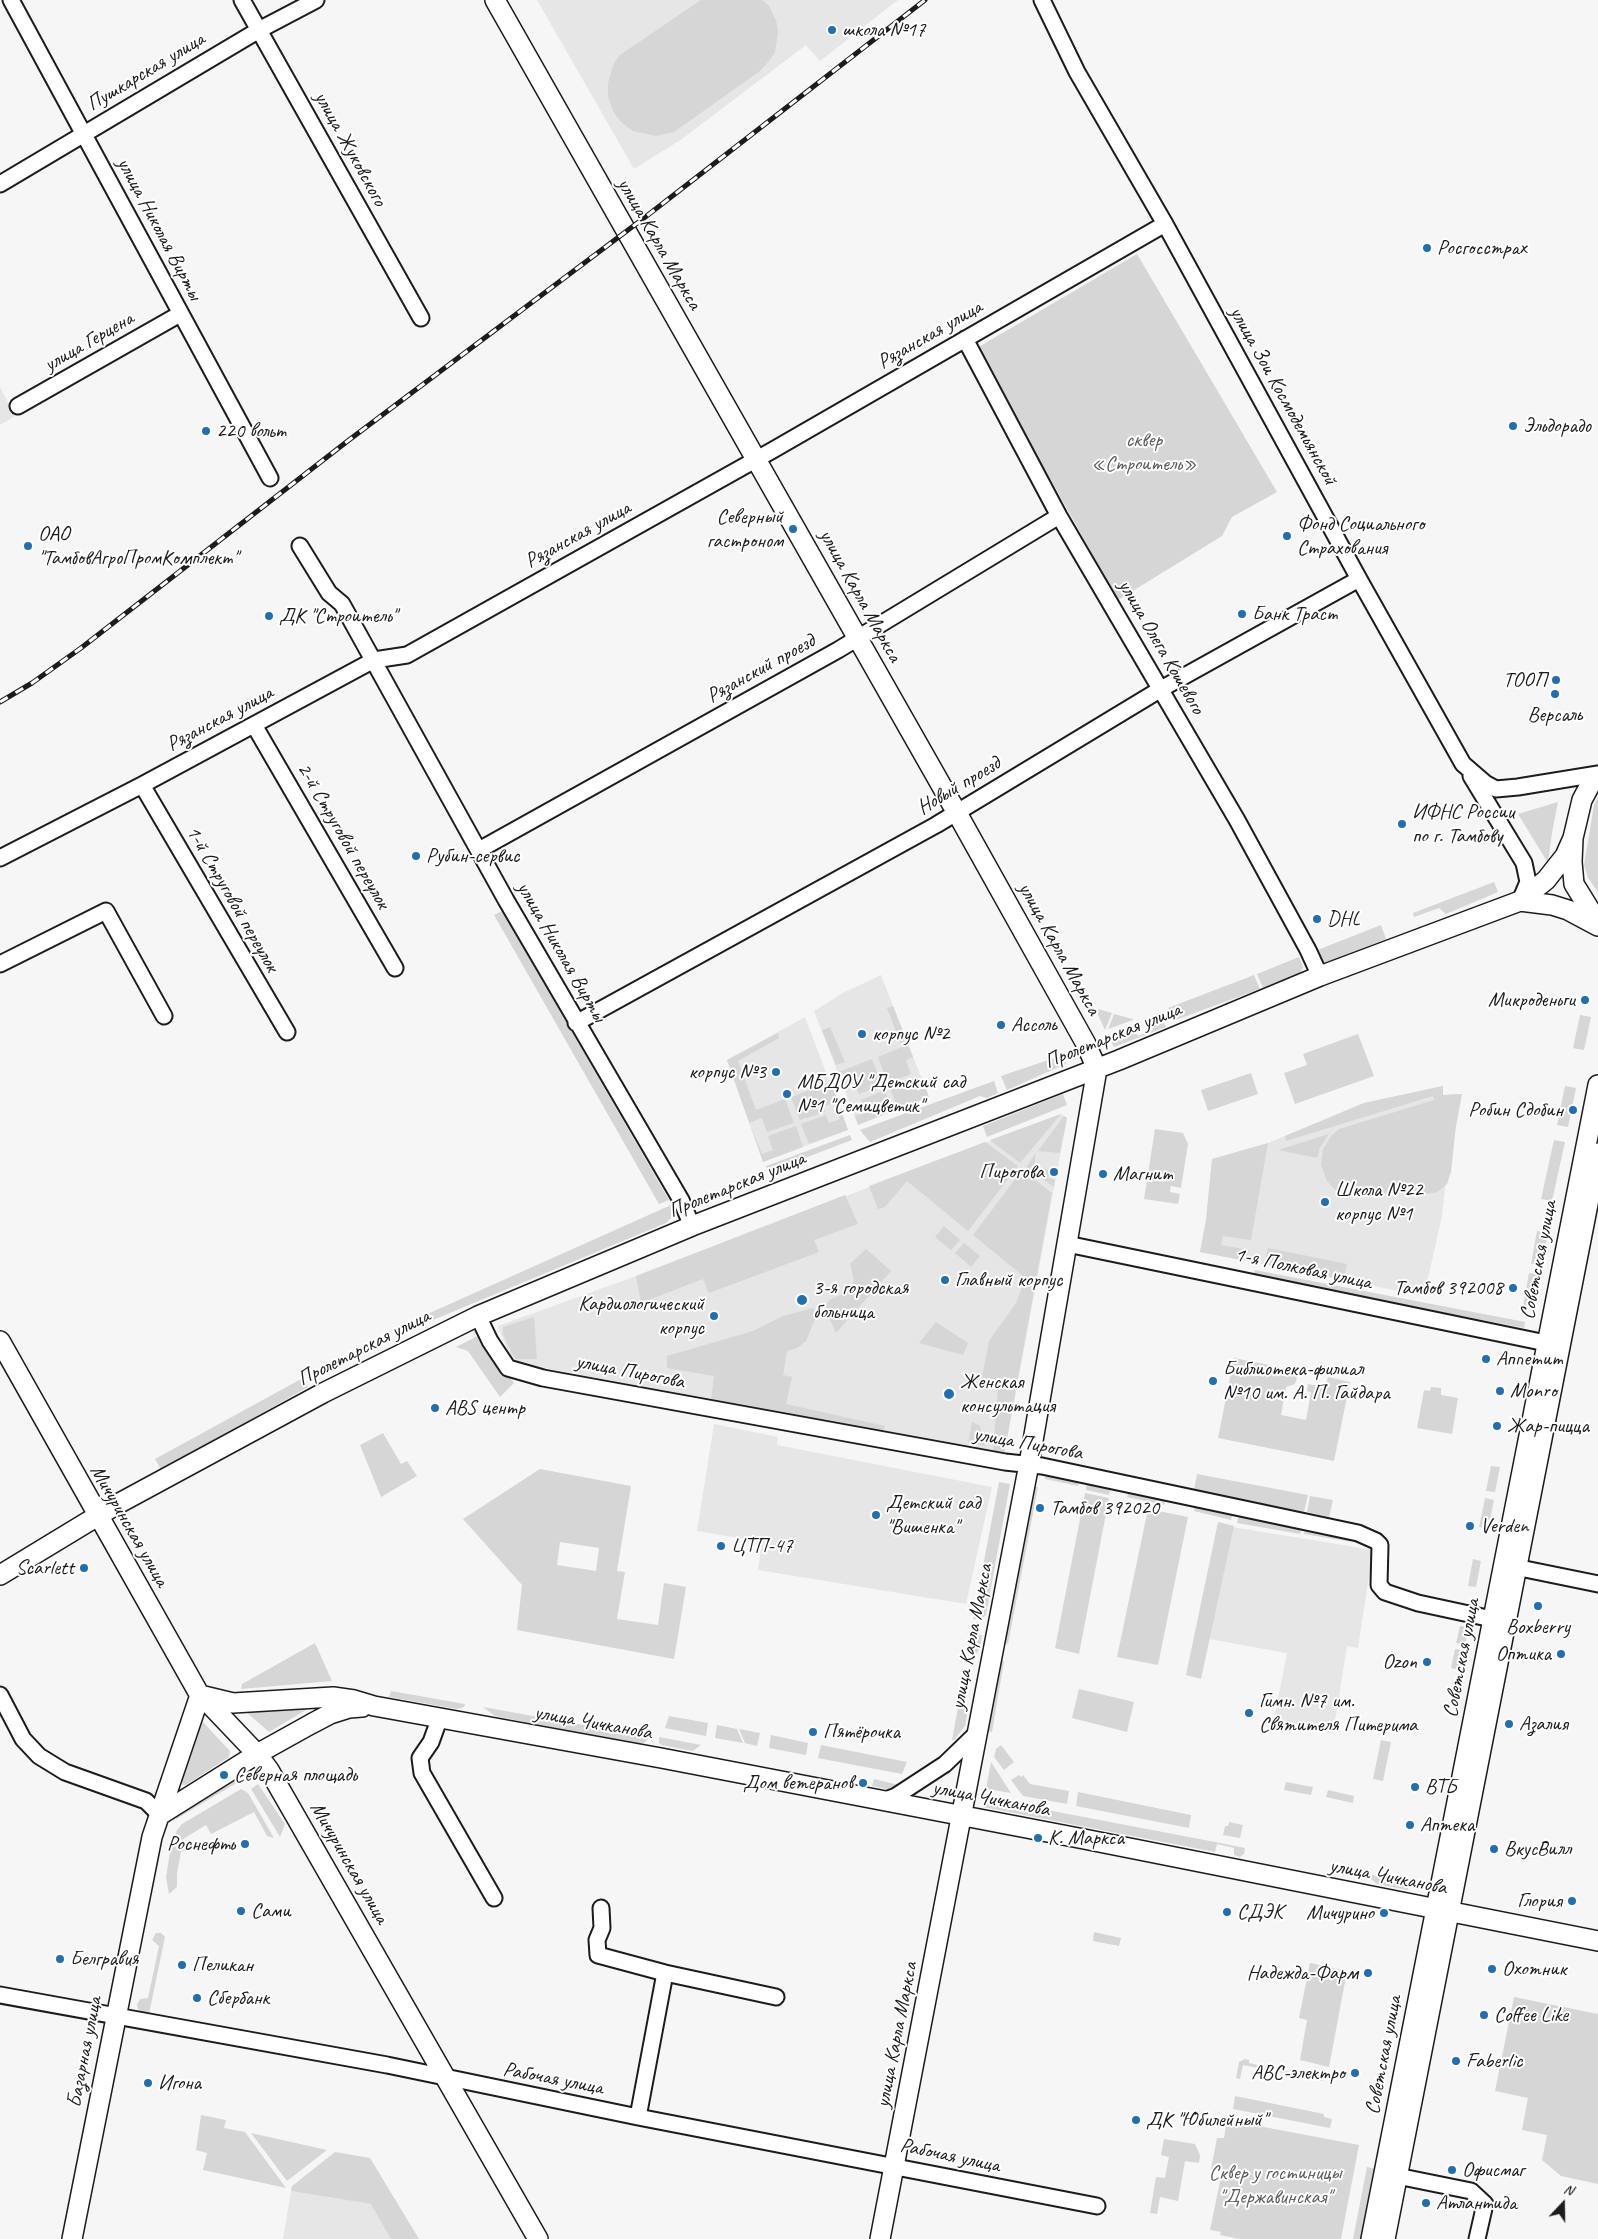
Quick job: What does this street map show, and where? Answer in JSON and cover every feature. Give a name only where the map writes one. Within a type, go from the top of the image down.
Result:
[{"type":"main road","name":"улица Карла Маркса","points":[[495,0],[757,459],[1077,1029],[1097,1068],[1029,1464],[880,2239]]},
{"type":"main road","points":[[1520,901],[1546,880],[1565,856],[1573,838],[1582,800],[1590,785],[1598,776]]},
{"type":"main road","points":[[1573,838],[1572,862],[1574,884],[1598,925]]},
{"type":"main road","name":"Пролетарская улица","points":[[0,1575],[98,1516],[323,1393],[478,1316],[692,1226],[1097,1068],[1320,976],[1520,901]]},
{"type":"main road","points":[[1520,901],[1552,905],[1568,910],[1598,925]]},
{"type":"main road","name":"Советская улица","points":[[1371,2239],[1442,1911],[1492,1619],[1552,1344],[1598,1085]]},
{"type":"main road","points":[[1385,2239],[1442,1911],[1515,1567],[1552,1344],[1598,1153]]},
{"type":"main road","name":"Мичуринская улица","points":[[0,1340],[200,1695],[257,1754],[306,1831],[538,2239]]},
{"type":"main road","points":[[200,1695],[233,1703],[333,1697],[374,1706]]},
{"type":"main road","name":"Базарная улица","points":[[72,2239],[152,1837],[200,1695]]},
{"type":"main road","points":[[160,1815],[257,1754],[330,1714],[349,1708],[374,1706]]},
{"type":"main road","name":"улица Чичканова","points":[[374,1706],[1084,1839],[1598,1941]]},
{"type":"street","name":"улица Николая Вирты","points":[[11,0],[270,478]]},
{"type":"street","name":"улица Жуковского","points":[[242,0],[421,318]]},
{"type":"street","name":"Пушкарская улица","points":[[0,184],[259,30],[316,0]]},
{"type":"street","name":"улица Зои Космодемьянской","points":[[1042,0],[1077,72],[1165,224],[1359,579],[1463,764],[1485,783],[1496,788],[1518,787],[1598,776]]},
{"type":"street","name":"Рязанская улица","points":[[0,858],[142,785],[374,660],[407,655],[757,459],[1165,224]]},
{"type":"street","name":"улица Герцена","points":[[18,406],[180,314]]},
{"type":"street","name":"улица Олега Кошевого","points":[[965,339],[1059,516],[1237,820],[1308,950],[1320,976]]},
{"type":"street","name":"Рязанский проезд","points":[[479,850],[857,639],[1059,516]]},
{"type":"street","name":"улица Николая Вирты","points":[[300,546],[328,593],[342,604],[576,1023],[681,1200],[692,1226]]},
{"type":"street","name":"Новый проезд","points":[[576,1023],[956,813],[1161,689],[1359,579]]},
{"type":"street","name":"2-й Струговой переулок","points":[[254,725],[395,968]]},
{"type":"street","points":[[1463,764],[1524,863],[1528,882],[1520,901]]},
{"type":"street","name":"1-й Струговой переулок","points":[[142,785],[287,1032]]},
{"type":"street","points":[[0,964],[106,911],[164,1016]]},
{"type":"street","name":"1-я Полковая улица","points":[[1067,1244],[1552,1344]]},
{"type":"street","name":"улица Пирогова","points":[[478,1316],[490,1340],[508,1368],[543,1378],[1029,1464],[1358,1534],[1376,1541],[1380,1545],[1379,1585],[1383,1591],[1418,1603],[1492,1619]]},
{"type":"street","points":[[1515,1567],[1598,1584]]},
{"type":"street","points":[[0,1695],[24,1739],[40,1756],[64,1772],[146,1801],[160,1815]]},
{"type":"street","points":[[440,1717],[431,1742],[420,1758],[422,1773],[494,1898]]},
{"type":"street","points":[[883,1801],[896,1796],[945,1764],[977,1733]]},
{"type":"street","points":[[601,1908],[602,1928],[596,1940],[598,1955],[665,1973],[776,1997]]},
{"type":"street","points":[[638,2118],[665,1973]]},
{"type":"street","name":"Рабочая улица","points":[[0,1995],[387,2065],[638,2118],[876,2162],[895,2168],[1097,2206]]},
{"type":"street","points":[[1397,2176],[1471,2191],[1485,2204],[1477,2239]]},
{"type":"shaded area","points":[[537,0],[898,0],[820,61],[806,45],[682,139],[634,169]]},
{"type":"shaded area","points":[[0,387],[15,416],[0,425]]},
{"type":"shaded area","name":"МБДОУ \"Детский сад №1 \"Семицветик\"","points":[[881,975],[929,1097],[858,1125],[814,1011],[843,993]]},
{"type":"shaded area","name":"МБДОУ \"Детский сад №1 \"Семицветик\"","points":[[805,1017],[848,1130],[763,1162],[727,1060]]},
{"type":"shaded area","name":"Школа №22 корпус №1","points":[[1443,1086],[1443,1095],[1462,1094],[1445,1188],[1442,1216],[1424,1296],[1200,1252],[1206,1220],[1212,1159],[1268,1143],[1364,1103]]},
{"type":"shaded area","name":"3-я городская больница","points":[[1061,1114],[1067,1118],[1004,1455],[512,1362],[498,1326],[636,1276]]},
{"type":"shaded area","name":"Детский сад \"Вишенка\"","points":[[714,1424],[778,1437],[777,1445],[992,1487],[966,1604],[758,1570],[762,1542],[697,1531]]},
{"type":"shaded area","points":[[1233,1527],[1373,1550],[1358,1648],[1347,1646],[1333,1733],[1273,1724],[1287,1653],[1209,1639]]},
{"type":"shaded area","points":[[291,2191],[372,2204],[391,2239],[283,2239]]},
{"type":"green space","points":[[701,0],[762,0],[769,6],[776,20],[778,32],[775,52],[760,71],[674,132],[656,136],[633,131],[621,122],[613,111],[608,96],[608,83],[614,63],[620,55]]},
{"type":"green space","name":"сквер «Строитель»","points":[[1137,254],[1277,492],[1232,517],[1222,536],[1118,600],[977,348]]},
{"type":"green space","points":[[1598,797],[1598,892],[1588,878],[1584,865],[1594,805]]},
{"type":"green space","points":[[1558,802],[1552,833],[1548,863],[1518,814]]},
{"type":"green space","points":[[1494,882],[1498,892],[1446,914],[1439,908],[1414,917],[1413,913]]},
{"type":"green space","points":[[502,911],[669,1200],[659,1204],[494,915]]},
{"type":"green space","points":[[1381,925],[1386,939],[1327,962],[1320,961],[1315,951]]},
{"type":"green space","points":[[1299,957],[1303,967],[1300,974],[1263,988],[1257,974]]},
{"type":"green space","points":[[1254,975],[1260,989],[1173,1021],[1168,1008]]},
{"type":"green space","points":[[893,1006],[913,1057],[906,1060],[911,1074],[888,1083],[878,1057],[902,1047],[887,1008]]},
{"type":"green space","points":[[1098,1009],[1112,1013],[1105,1030],[1097,1013]]},
{"type":"green space","points":[[1114,1014],[1133,1019],[1133,1020],[1108,1029]]},
{"type":"green space","points":[[1580,1015],[1591,1017],[1584,1050],[1573,1048]]},
{"type":"green space","points":[[1161,1016],[1166,1027],[1114,1047],[1109,1037],[1133,1028],[1138,1036],[1153,1030],[1149,1020]]},
{"type":"green space","points":[[830,1027],[845,1062],[836,1065],[822,1030]]},
{"type":"green space","points":[[778,1033],[779,1038],[738,1061],[756,1110],[785,1099],[794,1123],[767,1132],[762,1118],[749,1123],[727,1060]]},
{"type":"green space","points":[[1358,1034],[1374,1076],[1295,1104],[1284,1073],[1307,1065],[1303,1054]]},
{"type":"green space","points":[[1063,1055],[1066,1064],[1007,1090],[1001,1076]]},
{"type":"green space","points":[[872,1059],[882,1085],[859,1094],[854,1082],[844,1086],[838,1072]]},
{"type":"green space","points":[[1251,1073],[1258,1094],[1208,1111],[1201,1090]]},
{"type":"green space","points":[[913,1079],[917,1091],[926,1088],[929,1097],[898,1109],[890,1088]]},
{"type":"green space","points":[[994,1081],[998,1093],[987,1098],[980,1096],[870,1142],[860,1130]]},
{"type":"green space","points":[[831,1082],[848,1130],[809,1144],[801,1124],[826,1115],[829,1123],[840,1119],[835,1103],[823,1106],[825,1112],[800,1120],[791,1097]]},
{"type":"green space","points":[[1443,1086],[1443,1095],[1462,1094],[1456,1125],[1451,1172],[1447,1184],[1437,1192],[1427,1194],[1342,1192],[1334,1189],[1327,1181],[1321,1165],[1323,1149],[1332,1135],[1339,1129],[1434,1100],[1433,1096],[1286,1141],[1285,1136],[1364,1103]]},
{"type":"green space","points":[[1565,1086],[1576,1088],[1568,1127],[1557,1125]]},
{"type":"green space","points":[[885,1090],[893,1111],[858,1125],[855,1116],[865,1112],[861,1100]]},
{"type":"green space","points":[[1063,1094],[1067,1105],[987,1137],[983,1126]]},
{"type":"green space","points":[[1061,1114],[1020,1163],[990,1140]]},
{"type":"green space","points":[[1064,1116],[1067,1118],[1060,1153],[1038,1151]]},
{"type":"green space","points":[[796,1126],[803,1147],[763,1162],[750,1127],[762,1154],[773,1150],[768,1136]]},
{"type":"green space","points":[[1155,1129],[1183,1133],[1188,1144],[1181,1188],[1171,1186],[1170,1192],[1180,1194],[1178,1204],[1144,1199]]},
{"type":"green space","points":[[1329,1134],[1320,1148],[1317,1158],[1278,1150]]},
{"type":"green space","points":[[850,1135],[852,1140],[776,1169],[772,1177],[766,1166]]},
{"type":"green space","points":[[1554,1140],[1565,1142],[1552,1201],[1541,1199]]},
{"type":"green space","points":[[985,1142],[1018,1166],[968,1231],[907,1181],[885,1207],[878,1209],[869,1186]]},
{"type":"green space","points":[[1268,1143],[1251,1240],[1223,1236],[1221,1245],[1249,1250],[1247,1261],[1200,1252],[1206,1220],[1212,1159]]},
{"type":"green space","points":[[1036,1153],[1034,1166],[1050,1170],[1048,1178],[1055,1180],[1054,1187],[1026,1167]]},
{"type":"green space","points":[[1022,1170],[1052,1193],[1004,1455],[993,1453],[998,1385],[981,1382],[989,1341],[1016,1303],[1023,1285],[1023,1276],[973,1235]]},
{"type":"green space","points":[[845,1195],[858,1224],[814,1240],[819,1252],[709,1293],[703,1279],[641,1303],[636,1276]]},
{"type":"green space","points":[[671,1205],[671,1218],[666,1223],[409,1330],[405,1324]]},
{"type":"green space","points":[[944,1226],[960,1240],[951,1250],[935,1237]]},
{"type":"green space","points":[[1537,1231],[1548,1233],[1541,1266],[1531,1264]]},
{"type":"green space","points":[[964,1243],[980,1256],[971,1267],[955,1253]]},
{"type":"green space","points":[[1268,1248],[1347,1264],[1344,1280],[1264,1264]]},
{"type":"green space","points":[[866,1249],[891,1271],[836,1333],[825,1308],[829,1300],[850,1291],[854,1280],[850,1264]]},
{"type":"green space","points":[[1255,1270],[1525,1322],[1524,1328],[1253,1276]]},
{"type":"green space","points":[[1529,1273],[1540,1275],[1536,1296],[1526,1306],[1523,1306]]},
{"type":"green space","points":[[813,1308],[817,1314],[806,1341],[797,1348],[787,1351],[783,1375],[792,1377],[786,1404],[885,1426],[880,1432],[711,1399],[714,1376],[667,1368],[667,1356],[753,1331],[783,1316]]},
{"type":"green space","points":[[534,1317],[537,1359],[516,1359],[503,1334],[503,1327]]},
{"type":"green space","points":[[936,1322],[968,1343],[963,1355],[919,1343]]},
{"type":"green space","points":[[478,1336],[514,1383],[500,1397],[468,1351],[456,1347]]},
{"type":"green space","points":[[1234,1358],[1299,1371],[1295,1384],[1286,1387],[1281,1415],[1306,1420],[1311,1392],[1307,1391],[1308,1384],[1325,1387],[1328,1377],[1350,1382],[1334,1461],[1218,1438]]},
{"type":"green space","points":[[303,1378],[308,1387],[161,1470],[155,1459]]},
{"type":"green space","points":[[1431,1387],[1441,1388],[1441,1395],[1458,1398],[1452,1434],[1417,1428],[1424,1390],[1430,1391]]},
{"type":"green space","points":[[972,1422],[980,1426],[985,1446],[968,1443]]},
{"type":"green space","points":[[383,1433],[401,1464],[407,1461],[417,1476],[381,1497],[360,1445]]},
{"type":"green space","points":[[1491,1466],[1500,1467],[1495,1492],[1486,1491]]},
{"type":"green space","points":[[540,1469],[631,1486],[617,1571],[625,1572],[617,1619],[658,1625],[664,1583],[686,1587],[674,1659],[517,1630],[522,1585],[463,1519]],"holes":[[[560,1542],[599,1548],[596,1571],[557,1565]]]},
{"type":"green space","points":[[1046,1472],[1079,1479],[1078,1486],[1045,1479]]},
{"type":"green space","points":[[1197,1474],[1308,1495],[1304,1512],[1194,1490]]},
{"type":"green space","points":[[999,1482],[1010,1484],[986,1615],[981,1620],[973,1619]]},
{"type":"green space","points":[[1087,1482],[1111,1487],[1109,1495],[1086,1490]]},
{"type":"green space","points":[[1035,1487],[1038,1487],[1008,1644],[1004,1643]]},
{"type":"green space","points":[[1129,1490],[1166,1498],[1164,1505],[1127,1497]]},
{"type":"green space","points":[[1085,1493],[1109,1498],[1079,1654],[1055,1648]]},
{"type":"green space","points":[[1310,1496],[1333,1500],[1329,1517],[1307,1512]]},
{"type":"green space","points":[[1485,1498],[1494,1500],[1488,1529],[1479,1527]]},
{"type":"green space","points":[[1195,1505],[1233,1513],[1231,1520],[1194,1511]]},
{"type":"green space","points":[[1148,1509],[1188,1517],[1158,1665],[1117,1657]]},
{"type":"green space","points":[[1239,1514],[1302,1527],[1300,1534],[1237,1523]]},
{"type":"green space","points":[[1218,1522],[1234,1526],[1201,1679],[1186,1675]]},
{"type":"green space","points":[[1305,1528],[1356,1539],[1370,1545],[1304,1534]]},
{"type":"green space","points":[[1473,1559],[1481,1561],[1476,1587],[1468,1586]]},
{"type":"green space","points":[[1460,1626],[1469,1627],[1465,1645],[1456,1643]]},
{"type":"green space","points":[[972,1633],[982,1635],[980,1648],[974,1657],[968,1655]]},
{"type":"green space","points":[[315,1643],[332,1681],[241,1689],[242,1684]]},
{"type":"green space","points":[[1455,1649],[1464,1650],[1460,1670],[1451,1668]]},
{"type":"green space","points":[[1000,1660],[1004,1661],[992,1732],[988,1731]]},
{"type":"green space","points":[[1079,1689],[1134,1702],[1127,1732],[1072,1718]]},
{"type":"green space","points":[[391,1691],[465,1704],[464,1707],[457,1709],[389,1697]]},
{"type":"green space","points":[[311,1707],[269,1732],[244,1710]]},
{"type":"green space","points":[[483,1707],[650,1737],[644,1743],[637,1744],[495,1716]]},
{"type":"green space","points":[[958,1707],[968,1709],[965,1726],[952,1740]]},
{"type":"green space","points":[[669,1716],[708,1723],[706,1736],[665,1728]]},
{"type":"green space","points":[[201,1720],[230,1751],[229,1757],[186,1785],[183,1785],[181,1781]]},
{"type":"green space","points":[[717,1725],[737,1729],[743,1743],[715,1738]]},
{"type":"green space","points":[[739,1729],[760,1733],[757,1746],[745,1743]]},
{"type":"green space","points":[[771,1735],[808,1743],[806,1755],[769,1748]]},
{"type":"green space","points":[[659,1737],[701,1745],[693,1751],[661,1745]]},
{"type":"green space","points":[[1381,1740],[1391,1742],[1383,1781],[1373,1779]]},
{"type":"green space","points":[[821,1745],[907,1762],[902,1774],[818,1758]]},
{"type":"green space","points":[[1001,1745],[1014,1762],[1004,1770],[994,1757],[996,1749]]},
{"type":"green space","points":[[991,1762],[1011,1793],[986,1789]]},
{"type":"green space","points":[[1019,1775],[1021,1777],[1023,1775],[1030,1784],[1069,1791],[1067,1804],[1023,1796],[1011,1780]]},
{"type":"green space","points":[[238,1778],[240,1781],[176,1819],[175,1814]]},
{"type":"green space","points":[[874,1779],[903,1786],[891,1790],[872,1786]]},
{"type":"green space","points":[[1286,1782],[1313,1787],[1311,1795],[1284,1790]]},
{"type":"green space","points":[[258,1784],[285,1824],[280,1837],[251,1789]]},
{"type":"green space","points":[[241,1789],[248,1793],[274,1838],[267,1836],[254,1812],[211,1834],[206,1825],[180,1841],[185,1850],[181,1852],[177,1873],[177,1887],[169,1894],[166,1877],[171,1846],[177,1830],[182,1824]]},
{"type":"green space","points":[[1328,1790],[1354,1796],[1353,1803],[1326,1797]]},
{"type":"green space","points":[[1078,1792],[1191,1815],[1189,1828],[1076,1806]]},
{"type":"green space","points":[[984,1798],[1245,1848],[1244,1854],[1240,1857],[1234,1855],[1234,1848],[1217,1844],[1215,1852],[983,1807]]},
{"type":"green space","points":[[1229,1822],[1243,1825],[1240,1838],[1223,1835],[1225,1826],[1228,1826]]},
{"type":"green space","points":[[1372,1875],[1409,1883],[1408,1890],[1377,1884],[1371,1879]]},
{"type":"green space","points":[[1094,1932],[1121,1938],[1119,1946],[1093,1941]]},
{"type":"green space","points":[[156,1933],[161,1933],[165,1937],[149,2014],[139,2011],[137,2005],[140,1999],[148,1998],[159,1946],[152,1940]]},
{"type":"green space","points":[[1310,1963],[1347,1971],[1329,2067],[1300,2060],[1307,2020],[1299,2018]]},
{"type":"green space","points":[[1514,1997],[1598,2014],[1598,2184],[1561,2176],[1542,2160],[1547,2135],[1522,2130],[1528,2098],[1495,2091]]},
{"type":"green space","points":[[1245,2059],[1249,2060],[1249,2063],[1323,2079],[1323,2081],[1243,2065],[1240,2079],[1236,2078],[1239,2062]]},
{"type":"green space","points":[[1235,2096],[1324,2114],[1324,2117],[1332,2119],[1330,2128],[1233,2109]]},
{"type":"green space","points":[[201,2115],[226,2120],[224,2128],[245,2132],[286,2188],[203,2170],[207,2153],[196,2150]]},
{"type":"green space","name":"Сквер у гостиницы \"Державинская\"","points":[[1227,2120],[1359,2145],[1341,2239],[1240,2239],[1220,2235],[1221,2232],[1210,2230],[1222,2172],[1211,2169],[1217,2138],[1224,2138]]},
{"type":"green space","points":[[251,2133],[327,2150],[287,2181]]},
{"type":"green space","points":[[1164,2139],[1195,2144],[1200,2155],[1199,2163],[1185,2161],[1178,2201],[1160,2197],[1157,2214],[1150,2213],[1156,2177],[1165,2178],[1169,2157],[1161,2155]]},
{"type":"green space","points":[[335,2152],[370,2158],[419,2239],[391,2239],[371,2204],[291,2191],[292,2186]]},
{"type":"green space","points":[[1367,2167],[1375,2169],[1361,2239],[1353,2239]]},
{"type":"railway","points":[[0,702],[32,683],[81,648],[349,440],[644,218],[925,0]]},
{"type":"place","name":"школа №17","points":[[832,30]]},
{"type":"place","name":"Росгосстрах","points":[[1427,248]]},
{"type":"place","name":"Эльдорадо","points":[[1513,426]]},
{"type":"place","name":"220 вольт","points":[[206,431]]},
{"type":"place","name":"Северный гастроном","points":[[793,529]]},
{"type":"place","name":"Фонд Социального Страхования","points":[[1287,536]]},
{"type":"place","name":"ОАО \"ТамбовАгроПромКомплект\"","points":[[28,546]]},
{"type":"place","name":"Банк Траст","points":[[1242,614]]},
{"type":"place","name":"ДК \"Строитель\"","points":[[269,616]]},
{"type":"place","name":"ТООП","points":[[1556,680]]},
{"type":"place","name":"Версаль","points":[[1555,694]]},
{"type":"place","name":"ИФНС России по г. Тамбову","points":[[1402,824]]},
{"type":"place","name":"Рубин-сервис","points":[[416,856]]},
{"type":"place","name":"DHL","points":[[1317,919]]},
{"type":"place","name":"Микроденьги","points":[[1585,1000]]},
{"type":"place","name":"Ассоль","points":[[1001,1025]]},
{"type":"place","name":"корпус №2","points":[[862,1034]]},
{"type":"place","name":"корпус №3","points":[[776,1072]]},
{"type":"place","name":"МБДОУ \"Детский сад №1 \"Семицветик\"","points":[[787,1094]]},
{"type":"place","name":"Робин Сдобин","points":[[1573,1110]]},
{"type":"place","name":"Пирогова","points":[[1054,1172]]},
{"type":"place","name":"Магнит","points":[[1103,1174]]},
{"type":"place","name":"Школа №22 корпус №1","points":[[1325,1202]]},
{"type":"place","name":"Главный корпус","points":[[945,1280]]},
{"type":"place","name":"Тамбов 392008","points":[[1513,1288]]},
{"type":"place","name":"3-я городская больница","points":[[802,1300]]},
{"type":"place","name":"Кардиологический корпус","points":[[714,1316]]},
{"type":"place","name":"Аппетит","points":[[1486,1359]]},
{"type":"place","name":"Библиотека-филиал №10 им. А. П. Гайдара","points":[[1213,1381]]},
{"type":"place","name":"Monro","points":[[1500,1391]]},
{"type":"place","name":"Женская консультация","points":[[949,1394]]},
{"type":"place","name":"ABS центр","points":[[435,1408]]},
{"type":"place","name":"Жар-пицца","points":[[1497,1426]]},
{"type":"place","name":"Тамбов 392020","points":[[1040,1508]]},
{"type":"place","name":"Детский сад \"Вишенка\"","points":[[876,1515]]},
{"type":"place","name":"Verden","points":[[1470,1526]]},
{"type":"place","name":"ЦТП-47","points":[[721,1546]]},
{"type":"place","name":"Scarlett","points":[[84,1568]]},
{"type":"place","name":"Boxberry","points":[[1538,1606]]},
{"type":"place","name":"Оптика","points":[[1561,1654]]},
{"type":"place","name":"Ozon","points":[[1427,1662]]},
{"type":"place","name":"Гимн. №7 им. Святителя Питерима","points":[[1249,1713]]},
{"type":"place","name":"Азалия","points":[[1509,1724]]},
{"type":"place","name":"Пятёрочка","points":[[813,1732]]},
{"type":"place","name":"Северная площадь","points":[[224,1775]]},
{"type":"place","name":"Дом ветеранов","points":[[863,1783]]},
{"type":"place","name":"ВТБ","points":[[1415,1787]]},
{"type":"place","name":"Аптека","points":[[1410,1825]]},
{"type":"place","name":"К. Маркса","points":[[1038,1838]]},
{"type":"place","name":"Роснефть","points":[[245,1844]]},
{"type":"place","name":"ВкусВилл","points":[[1494,1849]]},
{"type":"place","name":"Глория","points":[[1572,1901]]},
{"type":"place","name":"Сами","points":[[241,1911]]},
{"type":"place","name":"СДЭК","points":[[1227,1912]]},
{"type":"place","name":"Мичурино","points":[[1384,1913]]},
{"type":"place","name":"Белгравия","points":[[60,1959]]},
{"type":"place","name":"Пеликан","points":[[182,1965]]},
{"type":"place","name":"Охотник","points":[[1492,1969]]},
{"type":"place","name":"Надежда-Фарм","points":[[1368,1973]]},
{"type":"place","name":"Сбербанк","points":[[197,1998]]},
{"type":"place","name":"Coffee Like","points":[[1484,2015]]},
{"type":"place","name":"Faberlic","points":[[1456,2061]]},
{"type":"place","name":"АВС-электро","points":[[1355,2073]]},
{"type":"place","name":"Игона","points":[[148,2083]]},
{"type":"place","name":"ДК \"Юбилейный\"","points":[[1136,2120]]},
{"type":"place","name":"Офисмаг","points":[[1452,2170]]},
{"type":"place","name":"Атлантида","points":[[1426,2203]]}]
